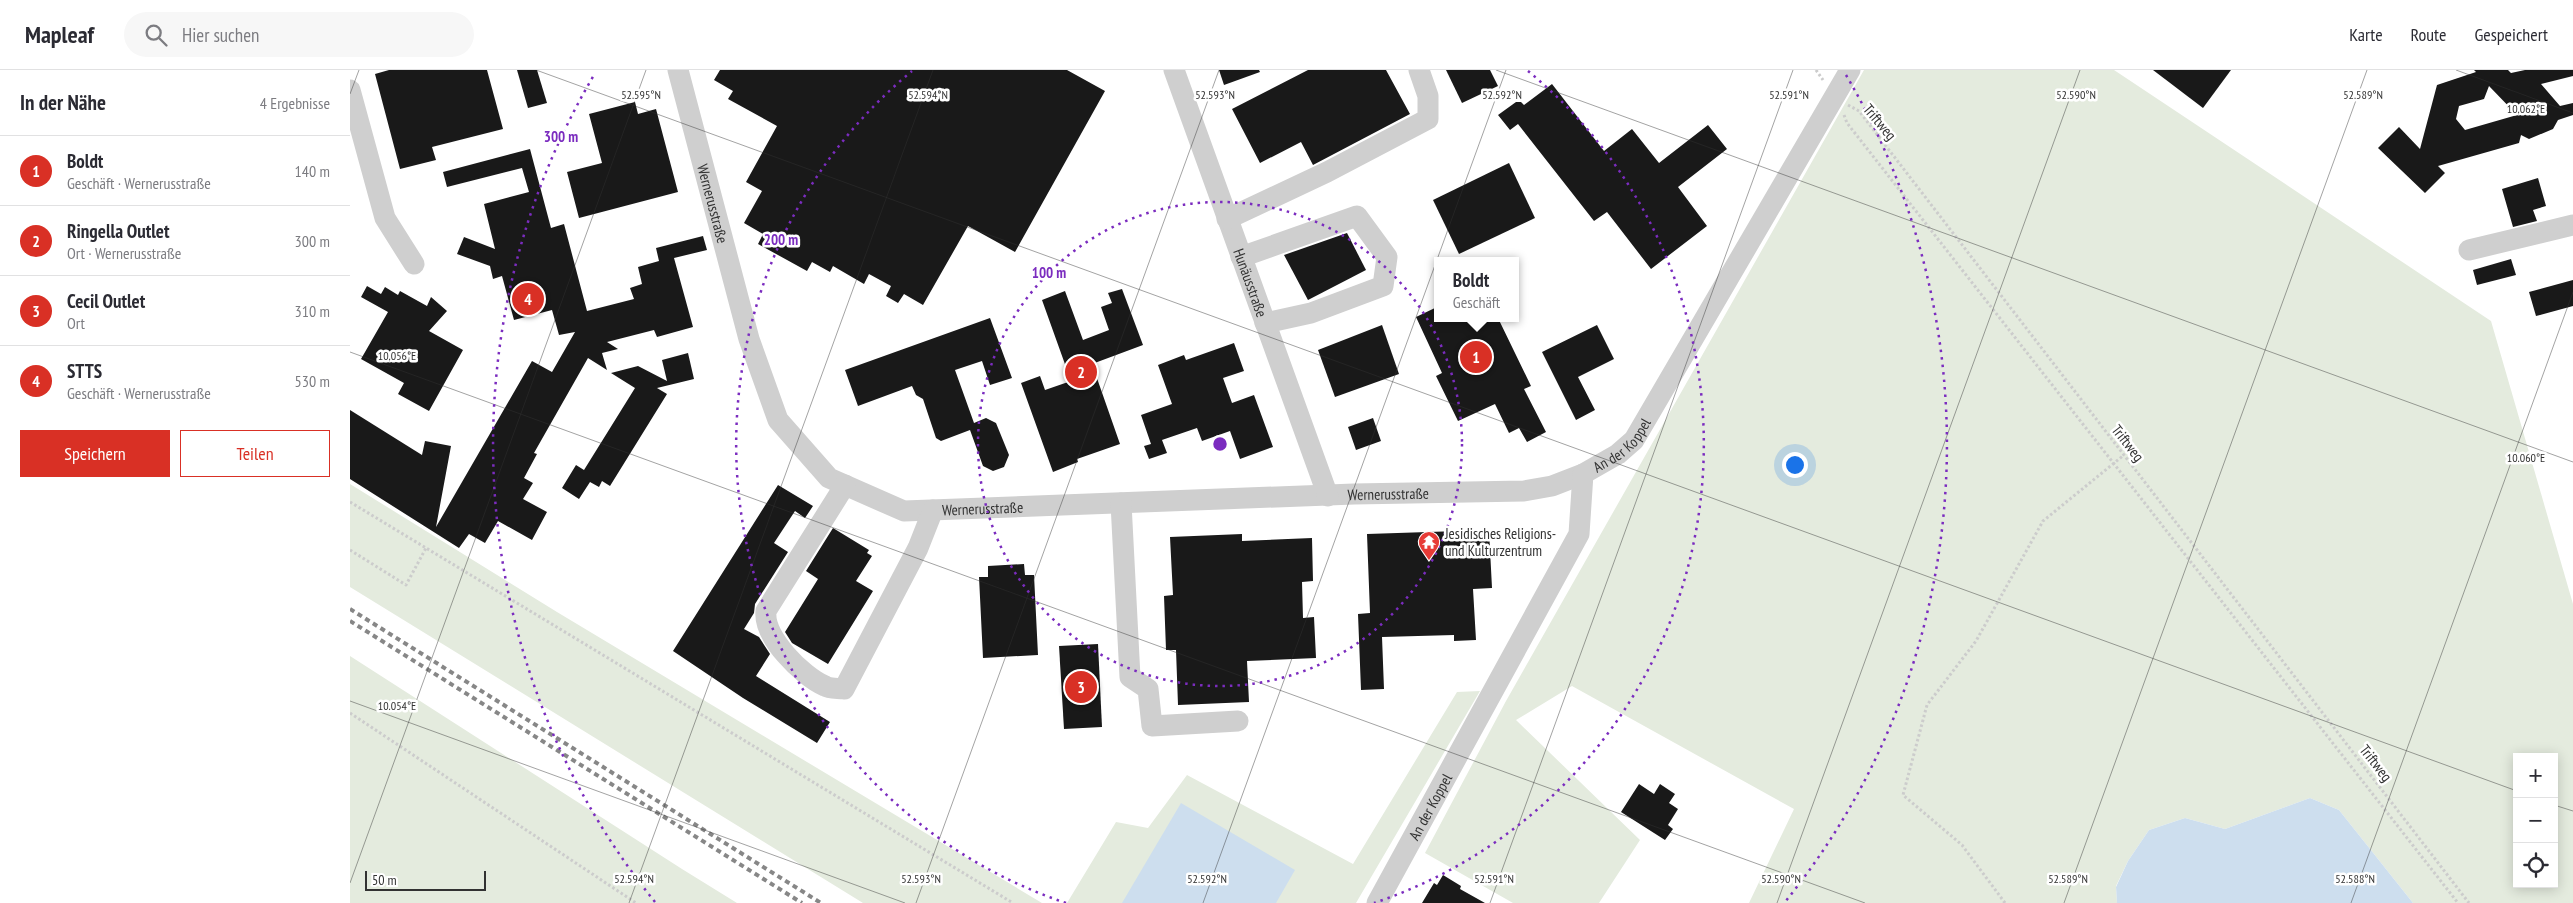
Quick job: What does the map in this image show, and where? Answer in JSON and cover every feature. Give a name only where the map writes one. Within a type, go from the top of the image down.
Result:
[{"type":"street","name":"Wernerusstraße","points":[[678,70],[749,339],[778,420],[829,478],[904,511],[1524,491],[1552,486],[1583,474]]},
{"type":"street","name":"Hunäusstraße","points":[[1174,70],[1328,496]]},
{"type":"street","points":[[1227,218],[1327,172],[1428,119],[1428,96],[1419,70]]},
{"type":"street","name":"An der Koppel","points":[[1376,903],[1579,534],[1583,474],[1618,454],[1634,440],[1836,97],[1850,70]]},
{"type":"street","points":[[350,90],[384,218],[414,264]]},
{"type":"street","points":[[1241,258],[1357,216],[1387,257],[1383,286],[1311,313],[1265,323]]},
{"type":"street","points":[[2468,250],[2573,225]]},
{"type":"street","points":[[844,484],[766,611],[765,619],[774,638],[793,663],[825,687],[844,689],[918,548],[933,510]]},
{"type":"street","points":[[1121,503],[1130,677],[1148,689],[1152,726],[1238,721]]},
{"type":"path","name":"Triftweg","points":[[1836,97],[1859,112],[2469,903]]},
{"type":"path","name":"Triftweg","points":[[1836,97],[1847,123],[2458,903]]},
{"type":"path","points":[[2005,903],[1962,845],[1903,795],[1927,706],[1976,641],[2043,521],[2113,462],[2124,455]]},
{"type":"path","points":[[350,502],[1013,903]]},
{"type":"path","points":[[350,550],[406,584],[426,548]]},
{"type":"path","points":[[350,714],[636,903]]},
{"type":"shaded area","points":[[1864,70],[2114,70],[2491,321],[2573,604],[2573,903],[2413,903],[2339,810],[2310,798],[2225,829],[2185,818],[2149,830],[2128,861],[2116,886],[2117,903],[1749,903],[1794,809],[1572,686],[1516,720],[1640,840],[1599,903],[1513,903],[1425,853],[1506,701]]},
{"type":"shaded area","points":[[350,484],[557,612],[1042,903],[863,903],[350,587]]},
{"type":"shaded area","points":[[350,656],[682,869],[737,903],[350,903]]},
{"type":"shaded area","points":[[1480,691],[1356,903],[1067,903],[1116,822],[1148,828],[1187,775],[1353,864],[1457,692]]},
{"type":"water","points":[[2310,798],[2339,810],[2413,903],[2117,903],[2116,887],[2128,861],[2149,830],[2185,818],[2225,829]]},
{"type":"water","points":[[1181,803],[1295,870],[1276,903],[1122,903]]},
{"type":"building","points":[[389,70],[487,70],[503,129],[432,147],[436,160],[400,169],[375,74]]},
{"type":"building","points":[[517,70],[537,70],[547,103],[528,108]]},
{"type":"building","points":[[720,70],[1067,70],[1105,91],[1015,252],[968,226],[923,305],[904,294],[898,303],[886,296],[891,286],[869,274],[864,284],[833,266],[830,272],[812,262],[807,271],[758,244],[763,234],[744,223],[762,191],[746,182],[777,126],[728,99],[733,91],[714,80]]},
{"type":"building","points":[[1219,70],[1259,70],[1260,72],[1224,85]]},
{"type":"building","points":[[1308,70],[1386,70],[1410,114],[1313,165],[1301,142],[1260,163],[1232,109]]},
{"type":"building","points":[[1446,70],[1490,70],[1498,86],[1462,103]]},
{"type":"building","points":[[2153,70],[2231,70],[2203,108]]},
{"type":"building","points":[[2474,70],[2508,70],[2511,73],[2525,70],[2573,70],[2573,76],[2541,84],[2560,106],[2573,103],[2573,115],[2558,120],[2553,129],[2529,139],[2521,135],[2519,143],[2438,166],[2445,173],[2425,193],[2378,148],[2399,127],[2420,149],[2437,85],[2476,72]],"holes":[[[2489,86],[2517,115],[2465,130],[2456,119],[2459,106],[2484,99]]]},
{"type":"building","points":[[1552,84],[1604,151],[1632,129],[1659,163],[1708,125],[1727,149],[1678,187],[1707,226],[1651,269],[1607,212],[1594,221],[1518,124],[1510,130],[1498,115],[1516,102],[1521,102],[1524,105]]},
{"type":"building","points":[[635,102],[638,114],[656,109],[678,192],[579,218],[567,172],[602,163],[589,114]]},
{"type":"building","points":[[530,149],[551,228],[564,224],[587,311],[634,299],[630,288],[642,284],[638,267],[659,261],[656,248],[703,236],[707,250],[674,258],[693,327],[657,337],[654,330],[607,342],[618,349],[602,353],[607,370],[588,358],[534,453],[537,454],[524,478],[533,483],[523,499],[547,512],[532,540],[498,521],[485,543],[469,534],[459,548],[350,479],[350,410],[422,455],[425,441],[451,446],[436,527],[532,361],[552,372],[575,332],[559,335],[552,310],[514,320],[502,276],[493,279],[490,266],[457,254],[464,237],[495,249],[484,204],[529,192],[522,168],[447,187],[443,172]]},
{"type":"building","points":[[1509,163],[1535,218],[1459,254],[1433,200]]},
{"type":"building","points":[[2538,178],[2546,206],[2533,210],[2537,221],[2513,227],[2502,189]]},
{"type":"building","points":[[1347,233],[1366,270],[1308,300],[1284,255]]},
{"type":"building","points":[[2511,259],[2516,275],[2477,285],[2473,270]]},
{"type":"building","points":[[2573,280],[2573,306],[2536,316],[2529,292]]},
{"type":"building","points":[[367,286],[381,294],[385,287],[398,295],[400,291],[427,306],[431,297],[447,311],[429,331],[463,350],[429,411],[398,394],[404,383],[361,359],[388,312],[361,297]]},
{"type":"building","points":[[1122,289],[1143,345],[1092,364],[1120,444],[1077,459],[1078,462],[1053,472],[1021,383],[1040,376],[1045,390],[1071,381],[1042,300],[1065,291],[1083,340],[1109,330],[1101,307],[1112,303],[1108,293]]},
{"type":"building","points":[[1434,308],[1434,322],[1500,322],[1531,386],[1524,389],[1546,432],[1527,442],[1519,428],[1509,433],[1495,404],[1458,421],[1436,376],[1442,373],[1416,317]]},
{"type":"building","points":[[990,318],[1012,378],[990,385],[982,361],[955,370],[974,423],[986,418],[996,423],[1009,455],[1004,467],[993,471],[983,466],[970,430],[941,441],[936,438],[923,399],[916,395],[912,386],[858,406],[845,370]]},
{"type":"building","points":[[1382,325],[1399,374],[1335,397],[1318,350]]},
{"type":"building","points":[[1597,325],[1614,359],[1578,377],[1595,410],[1576,420],[1542,352]]},
{"type":"building","points":[[1234,343],[1244,371],[1223,378],[1232,403],[1254,395],[1273,447],[1240,459],[1230,431],[1202,441],[1197,428],[1159,441],[1162,440],[1167,453],[1149,459],[1144,446],[1151,444],[1141,415],[1172,404],[1158,365],[1184,355],[1186,360]]},
{"type":"building","points":[[688,353],[694,379],[657,388],[667,394],[610,486],[602,481],[599,487],[590,482],[579,499],[562,488],[576,465],[584,470],[635,388],[611,373],[638,366],[667,381],[662,360]]},
{"type":"building","points":[[1373,418],[1381,441],[1356,450],[1348,427]]},
{"type":"building","points":[[778,485],[813,506],[805,518],[795,511],[774,543],[788,552],[755,604],[754,613],[744,629],[759,637],[770,654],[756,676],[830,722],[817,743],[743,698],[673,651]]},
{"type":"building","points":[[833,528],[869,550],[867,553],[872,556],[856,581],[873,591],[828,664],[792,643],[785,632],[818,579],[806,571]]},
{"type":"building","points":[[1489,530],[1492,588],[1473,589],[1476,640],[1454,641],[1454,635],[1382,637],[1384,689],[1361,690],[1358,614],[1370,613],[1367,534]]},
{"type":"building","points":[[1242,534],[1242,541],[1312,538],[1313,581],[1302,582],[1303,618],[1314,617],[1316,658],[1247,661],[1249,702],[1178,705],[1176,650],[1166,650],[1164,596],[1173,595],[1170,537]]},
{"type":"building","points":[[1024,564],[1025,575],[1034,575],[1038,655],[983,658],[979,577],[988,577],[988,566]]},
{"type":"building","points":[[1098,644],[1102,727],[1064,729],[1059,646]]},
{"type":"building","points":[[1639,784],[1654,794],[1660,784],[1675,794],[1669,803],[1678,809],[1668,825],[1673,829],[1665,840],[1621,812]]},
{"type":"building","points":[[1443,875],[1461,886],[1460,889],[1485,903],[1422,903],[1434,883],[1437,885]]},
{"type":"railway","points":[[350,609],[821,903]]},
{"type":"railway","points":[[350,621],[802,903]]},
{"type":"place","name":"STTS","points":[[528,299]]},
{"type":"place","name":"Boldt","points":[[1476,357]]},
{"type":"place","name":"Ringella Outlet","points":[[1081,372]]},
{"type":"place","name":"Jesidisches Religions- und Kulturzentrum","points":[[1429,561]]},
{"type":"place","name":"Cecil Outlet","points":[[1081,687]]}]
